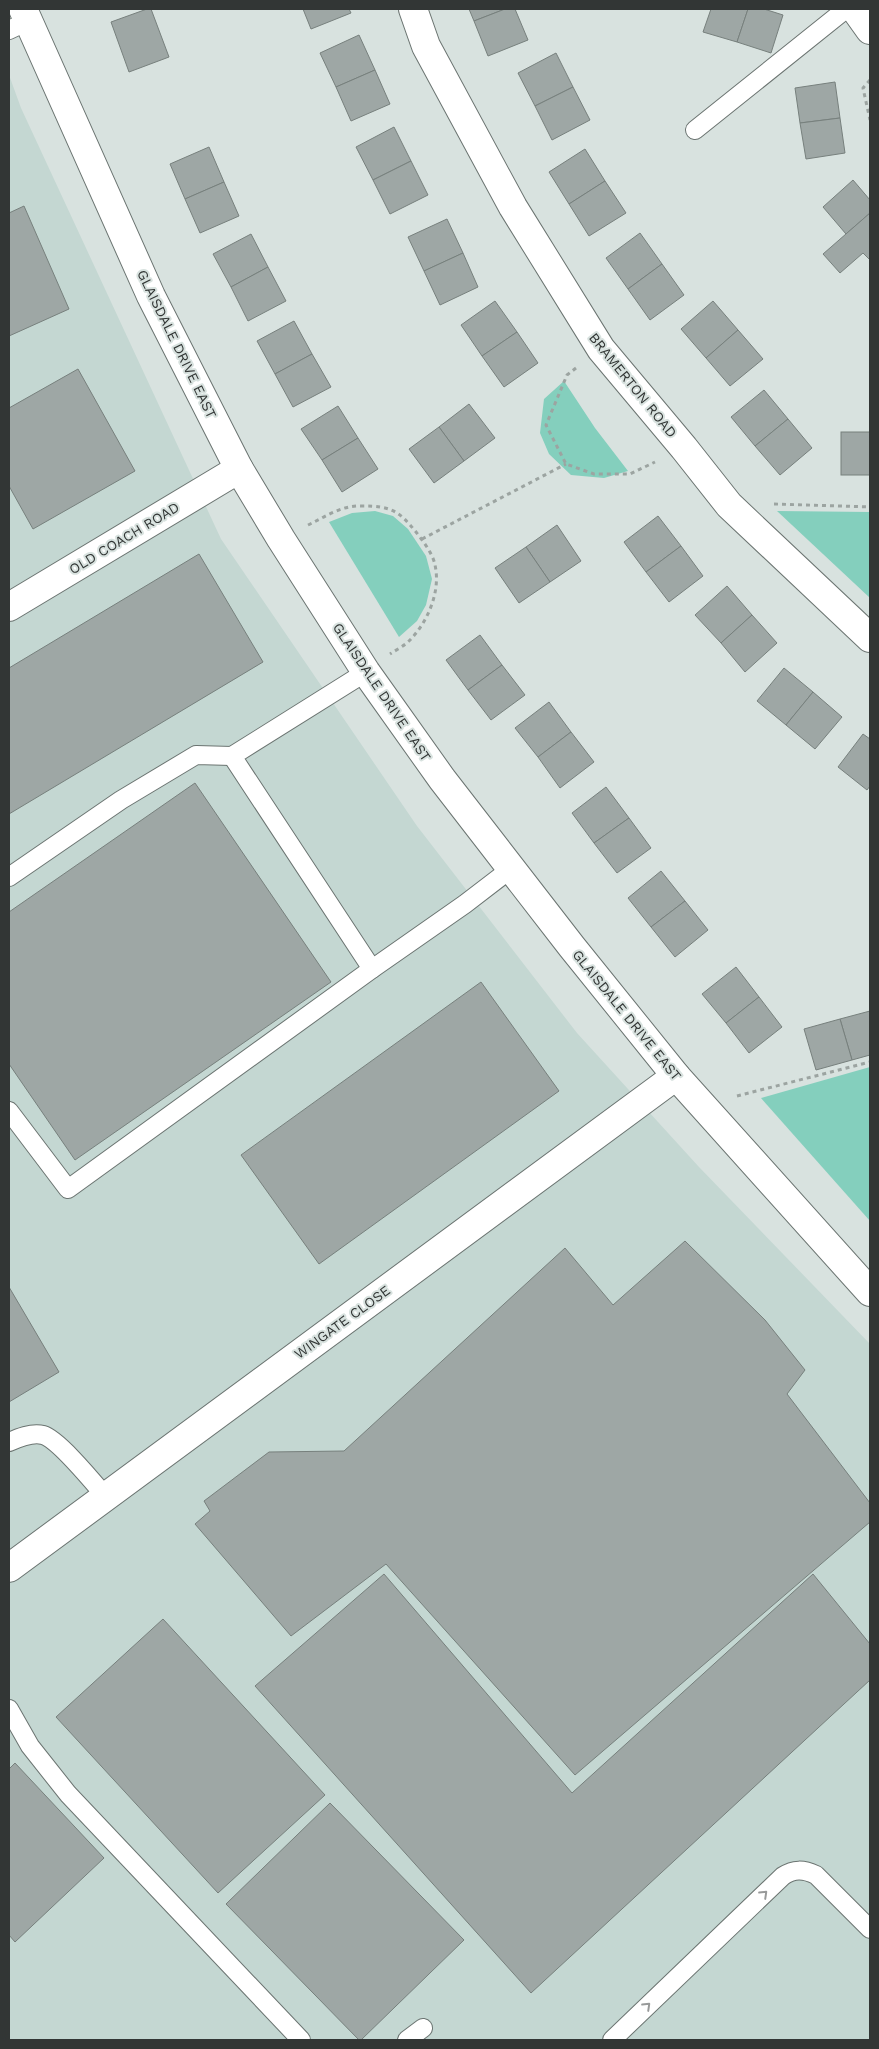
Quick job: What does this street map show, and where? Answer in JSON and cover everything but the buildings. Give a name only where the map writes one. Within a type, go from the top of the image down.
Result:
[{"type":"street","name":"BRAMERTON ROAD","points":[[413,9],[426,46],[513,207],[601,350],[684,448],[729,505],[870,638]]},
{"type":"street","points":[[855,9],[870,30]]},
{"type":"street","name":"GLAISDALE DRIVE EAST","points":[[20,20],[151,296],[239,469],[281,540],[366,672],[442,779],[676,1076],[870,1292]]},
{"type":"street","name":"OLD COACH ROAD","points":[[9,607],[239,469]]},
{"type":"street","name":"WINGATE CLOSE","points":[[9,1568],[676,1076]]},
{"type":"lane","points":[[695,130],[846,9]]},
{"type":"lane","points":[[9,877],[121,800],[196,755],[232,756],[366,672]]},
{"type":"lane","points":[[232,756],[372,968]]},
{"type":"lane","points":[[9,1112],[68,1189],[372,968],[466,904],[512,868]]},
{"type":"lane","points":[[9,1442],[23,1436],[43,1435],[58,1445],[106,1497]]},
{"type":"lane","points":[[9,1709],[30,1746],[68,1794],[301,2040]]},
{"type":"lane","points":[[612,2040],[782,1876],[791,1871],[807,1871],[816,1875],[870,1929]]},
{"type":"lane","points":[[407,2040],[423,2028]]},
{"type":"path","points":[[870,80],[863,88],[870,120]]},
{"type":"path","points":[[601,350],[567,375],[546,425],[566,464],[594,474],[630,474],[684,448]]},
{"type":"path","points":[[422,539],[566,464]]},
{"type":"path","points":[[729,505],[784,504],[870,507]]},
{"type":"path","points":[[281,540],[337,510],[360,505],[398,512],[422,539],[435,564],[437,584],[428,615],[409,641],[366,672]]},
{"type":"path","points":[[702,1105],[870,1062]]},
{"type":"shaded area","points":[[9,75],[21,108],[221,539],[417,826],[577,1033],[699,1167],[870,1344],[870,2040],[9,2040]]},
{"type":"green space","points":[[564,381],[595,428],[628,471],[604,478],[571,475],[549,454],[540,433],[544,399]]},
{"type":"green space","points":[[375,511],[393,516],[408,529],[426,556],[432,579],[426,605],[417,621],[399,637],[329,522],[352,513]]},
{"type":"green space","points":[[777,511],[870,512],[870,598]]},
{"type":"green space","points":[[870,1067],[870,1221],[761,1098]]}]
